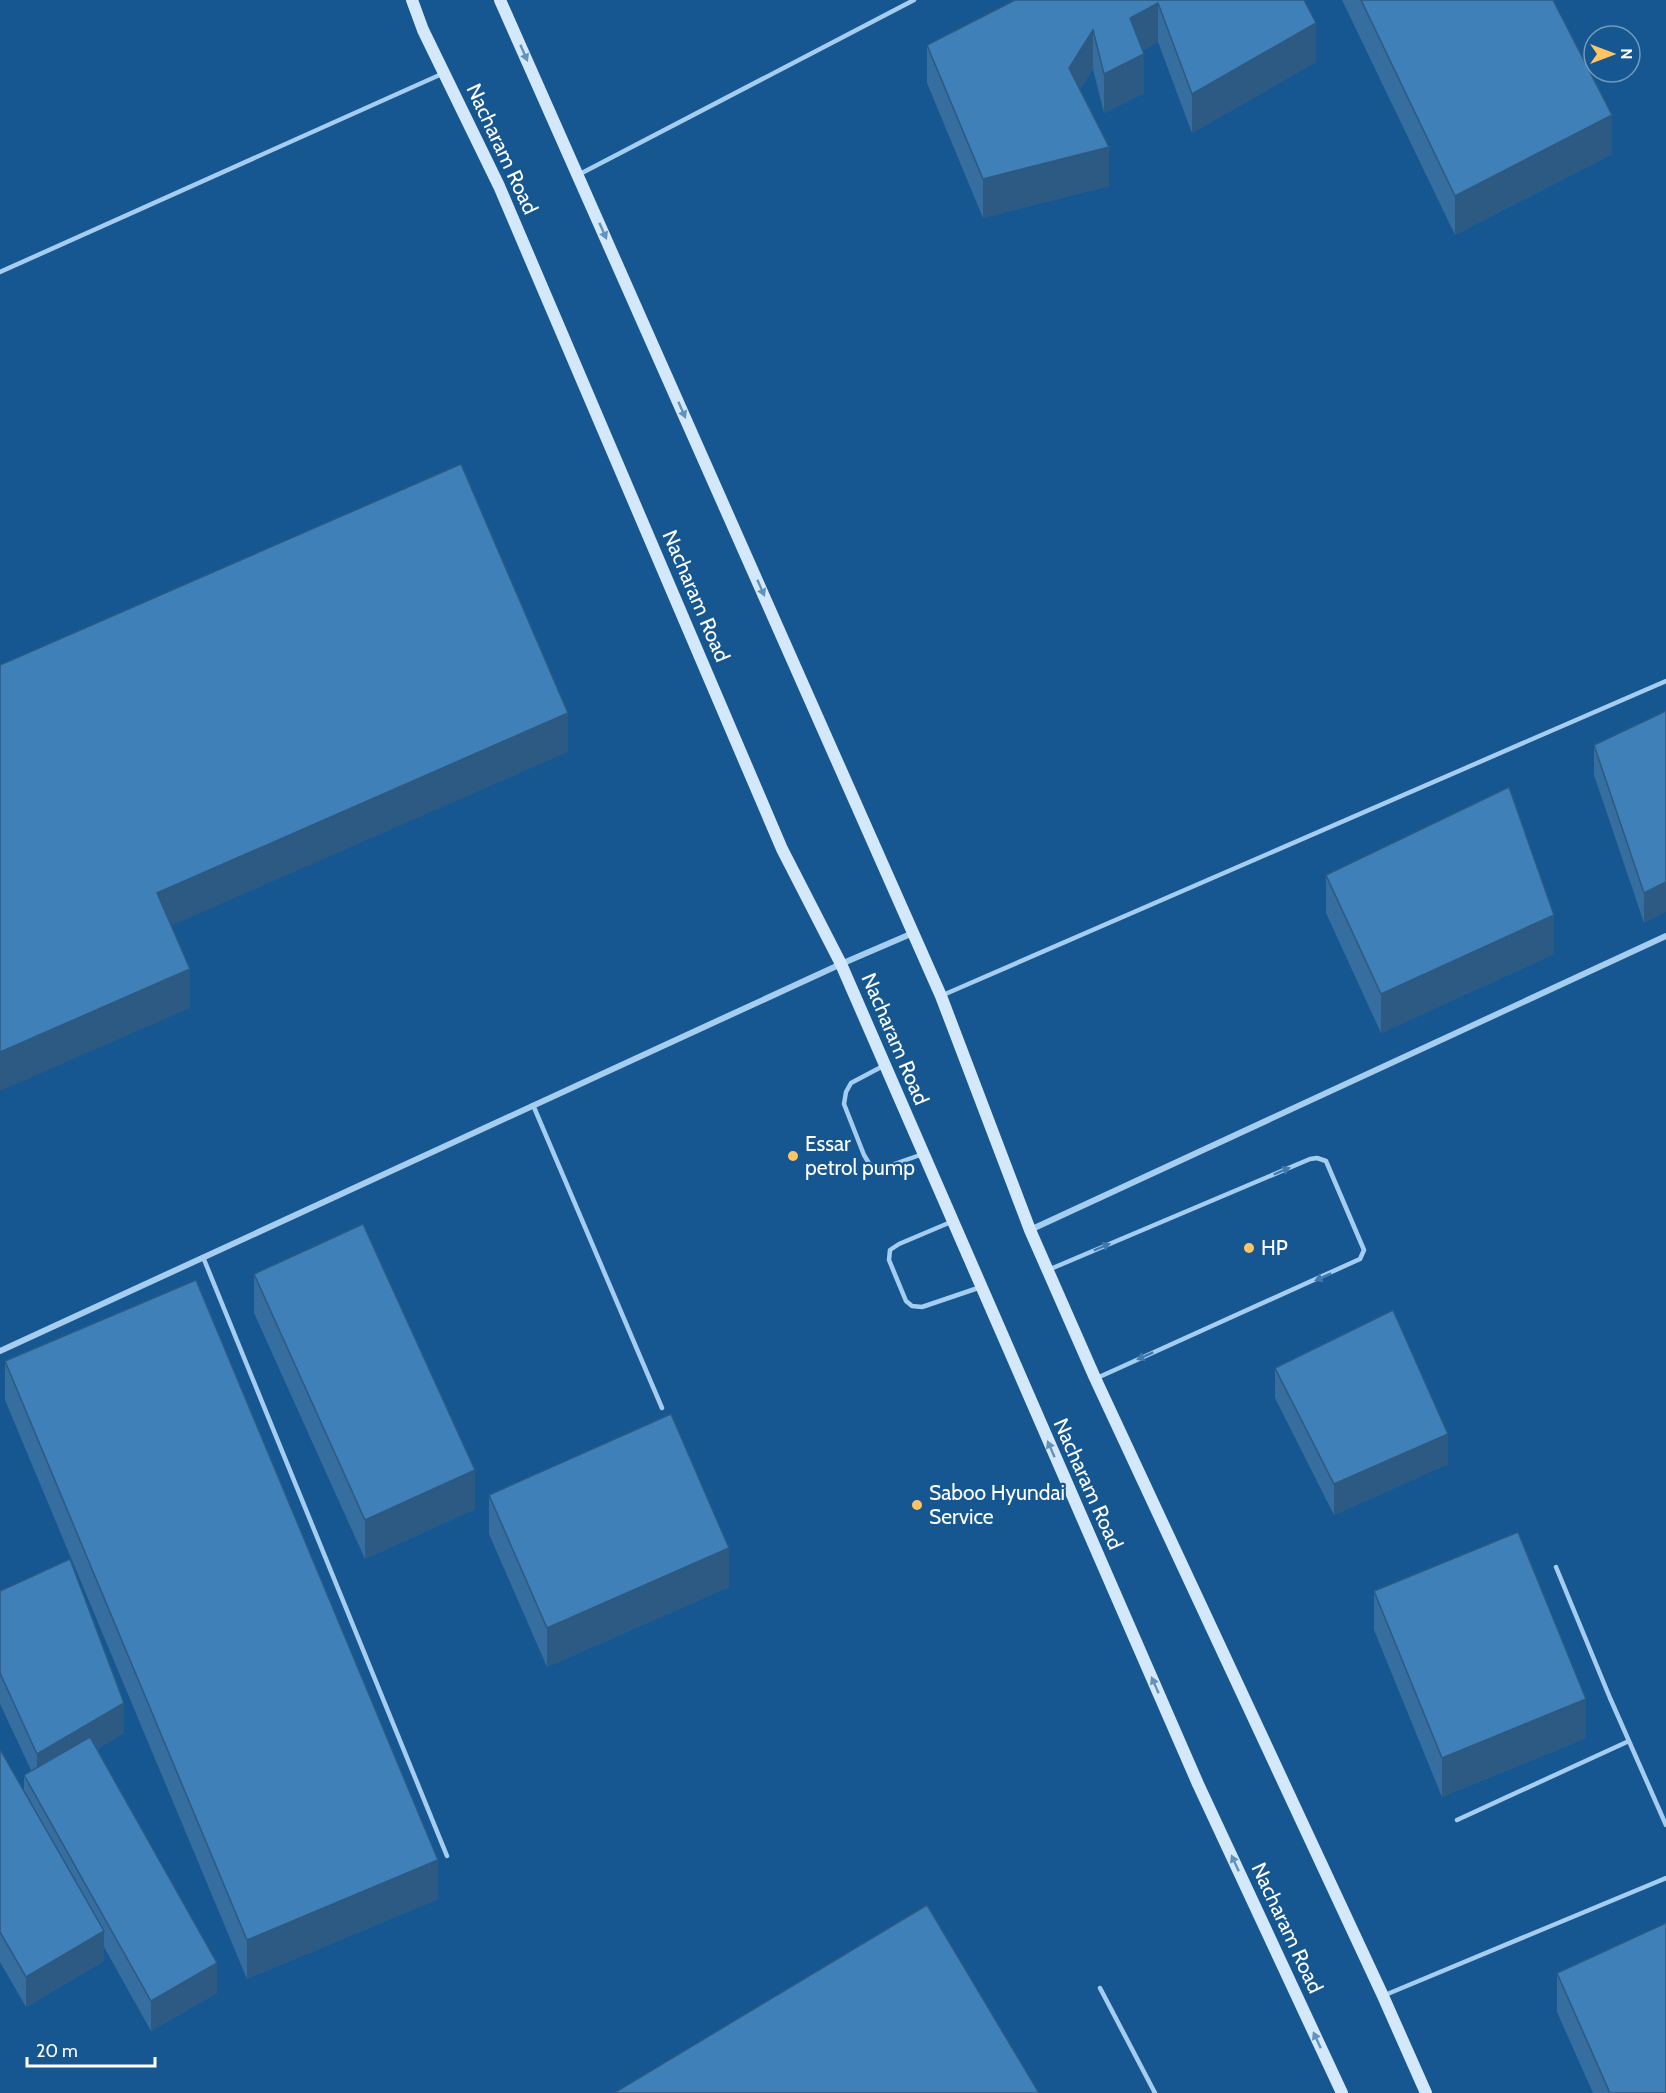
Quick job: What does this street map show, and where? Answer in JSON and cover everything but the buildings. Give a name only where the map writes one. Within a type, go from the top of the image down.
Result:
[{"type":"main road","name":"Nacharam Road","points":[[412,0],[423,30],[499,186],[782,849],[841,964],[1198,1784],[1342,2093]]},
{"type":"main road","points":[[500,0],[941,996],[1030,1230],[1095,1378],[1426,2093]]},
{"type":"street","points":[[0,1351],[913,933]]},
{"type":"street","points":[[1030,1230],[1666,936]]},
{"type":"lane","points":[[578,175],[914,0]]},
{"type":"lane","points":[[0,272],[444,73]]},
{"type":"lane","points":[[941,996],[1666,681]]},
{"type":"lane","points":[[885,1065],[851,1083],[846,1092],[844,1104],[864,1155],[870,1165],[880,1169],[923,1154]]},
{"type":"lane","points":[[533,1105],[662,1408]]},
{"type":"lane","points":[[1048,1269],[1310,1159],[1317,1158],[1326,1161],[1364,1250],[1360,1259],[1095,1378]]},
{"type":"lane","points":[[953,1221],[899,1244],[891,1250],[889,1260],[906,1301],[912,1306],[922,1307],[981,1287]]},
{"type":"lane","points":[[203,1257],[447,1856]]},
{"type":"lane","points":[[1557,1567],[1666,1825]]},
{"type":"lane","points":[[1457,1820],[1629,1741]]},
{"type":"lane","points":[[1383,1996],[1666,1878]]},
{"type":"lane","points":[[1100,1988],[1155,2093]]},
{"type":"place","name":"Essar petrol pump","points":[[793,1156]]},
{"type":"place","name":"HP","points":[[1249,1248]]},
{"type":"place","name":"Saboo Hyundai Service","points":[[917,1505]]}]
